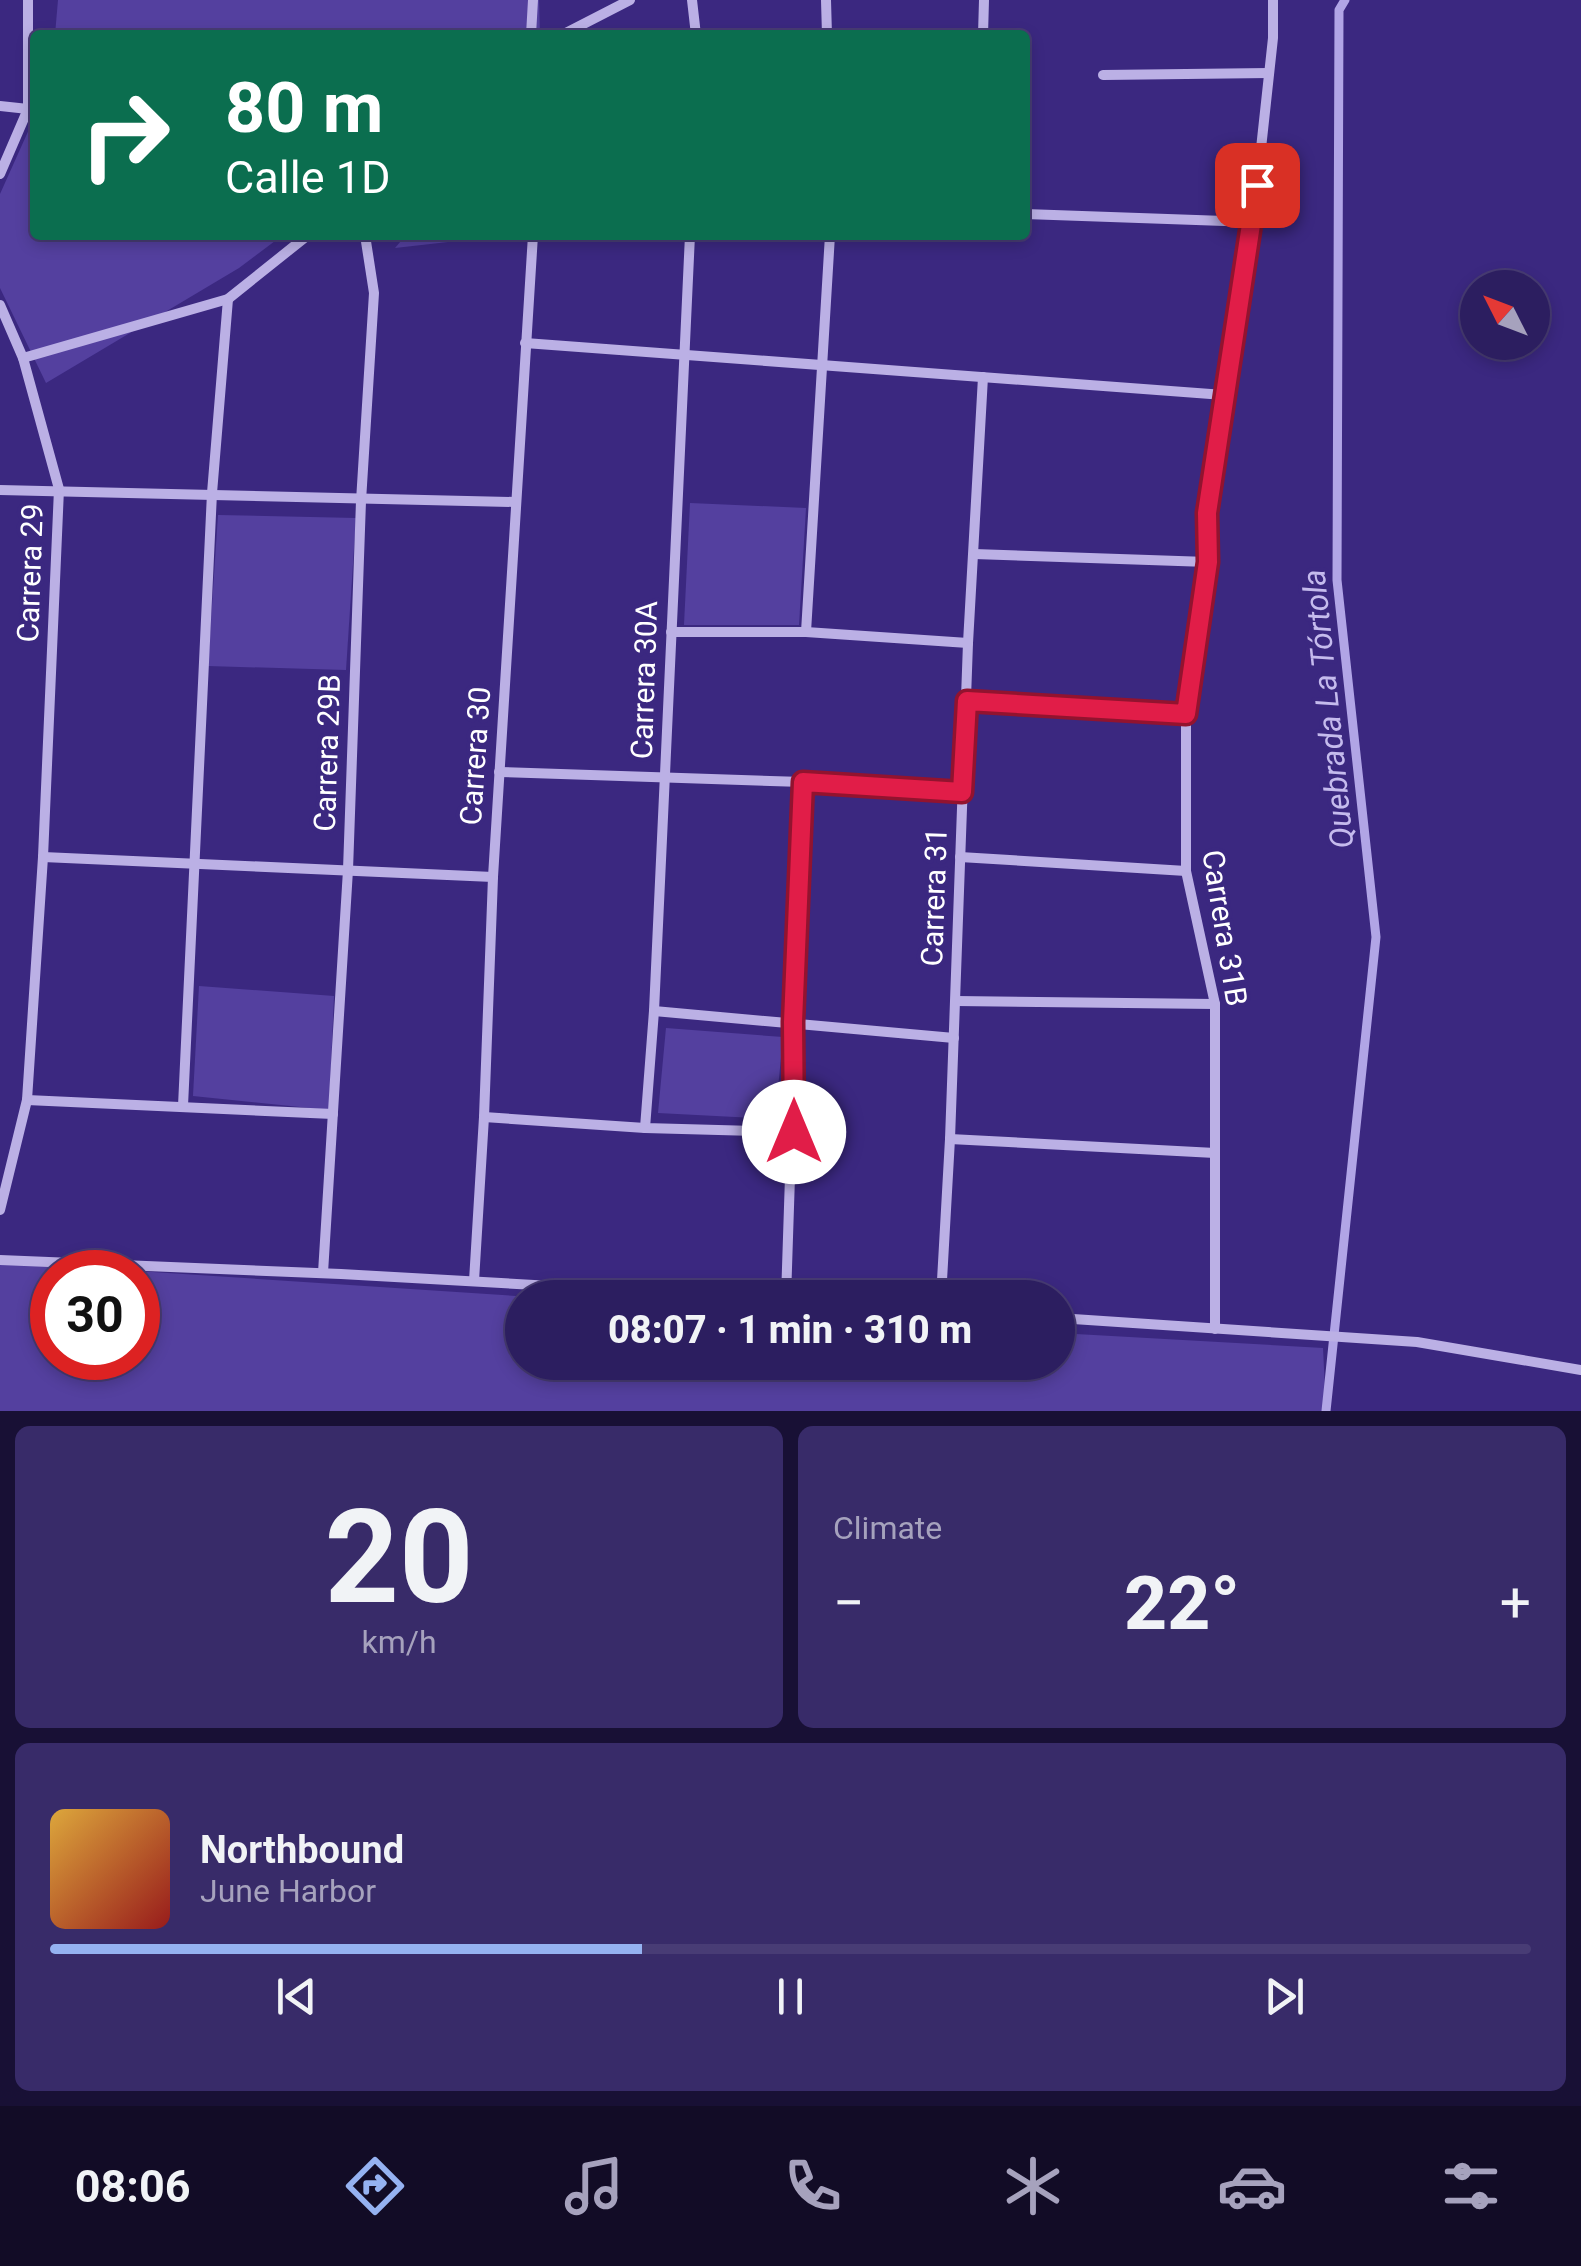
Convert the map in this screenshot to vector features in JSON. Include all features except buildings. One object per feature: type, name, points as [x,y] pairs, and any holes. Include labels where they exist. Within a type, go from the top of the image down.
[{"type":"street","points":[[0,174],[28,109],[28,0]]},
{"type":"street","points":[[531,30],[534,0]]},
{"type":"street","points":[[572,30],[630,0]]},
{"type":"street","points":[[692,0],[695,30]]},
{"type":"street","points":[[826,0],[826,30]]},
{"type":"street","points":[[983,30],[984,0]]},
{"type":"street","name":"Carrera 31B","points":[[1215,1330],[1214,1004],[1186,872],[1186,714],[1208,562],[1207,513],[1253,222],[1273,0]]},
{"type":"street","points":[[1103,75],[1269,73]]},
{"type":"street","points":[[0,106],[28,109]]},
{"type":"street","points":[[1030,214],[1253,222]]},
{"type":"street","points":[[23,358],[228,299],[302,240]]},
{"type":"street","name":"Carrera 29B","points":[[323,1273],[348,870],[361,501],[374,293],[366,240]]},
{"type":"street","name":"Carrera 30","points":[[474,1281],[492,876],[533,240]]},
{"type":"street","name":"Carrera 30A","points":[[645,1128],[654,1010],[690,240]]},
{"type":"street","points":[[806,632],[830,240]]},
{"type":"street","points":[[182,1106],[197,862],[212,493],[228,299]]},
{"type":"street","name":"Carrera 29","points":[[0,305],[23,358],[59,489],[44,857],[27,1100],[0,1210]]},
{"type":"street","points":[[525,343],[1224,396]]},
{"type":"street","name":"Carrera 31","points":[[942,1280],[983,378]]},
{"type":"street","points":[[0,490],[516,502]]},
{"type":"street","points":[[974,554],[1208,562]]},
{"type":"street","points":[[671,632],[806,632],[968,643]]},
{"type":"street","points":[[967,701],[1186,714]]},
{"type":"street","points":[[499,772],[803,782],[962,792]]},
{"type":"street","points":[[787,1280],[803,782]]},
{"type":"street","points":[[44,857],[492,876]]},
{"type":"street","points":[[960,857],[1186,872]]},
{"type":"street","points":[[956,1001],[1214,1004]]},
{"type":"street","points":[[654,1010],[954,1038]]},
{"type":"street","points":[[27,1100],[333,1114]]},
{"type":"street","points":[[484,1117],[645,1128],[794,1132]]},
{"type":"street","points":[[950,1139],[1216,1153]]},
{"type":"street","points":[[0,1260],[505,1283]]},
{"type":"street","points":[[1075,1319],[1418,1342],[1581,1370]]},
{"type":"shaded area","points":[[58,0],[539,0],[540,30],[55,30]]},
{"type":"shaded area","points":[[30,127],[30,240],[276,240],[239,268],[46,383],[0,288],[0,194]]},
{"type":"shaded area","points":[[402,240],[466,240],[395,248]]},
{"type":"shaded area","points":[[690,503],[806,508],[799,625],[684,625]]},
{"type":"shaded area","points":[[218,515],[356,518],[346,670],[208,666]]},
{"type":"shaded area","points":[[199,986],[334,996],[329,1110],[193,1096]]},
{"type":"shaded area","points":[[666,1028],[783,1037],[775,1119],[658,1113]]},
{"type":"shaded area","points":[[0,1262],[30,1264],[30,1380],[160,1380],[160,1273],[505,1295],[505,1380],[1075,1380],[1075,1334],[1323,1348],[1326,1411],[0,1411]]},
{"type":"waterway","name":"Quebrada La Tórtola","points":[[1326,1411],[1376,937],[1337,580],[1339,10],[1345,0]]},
{"type":"route","points":[[794,1132],[793,1022],[803,782],[962,792],[967,701],[1186,714],[1208,562],[1207,513],[1257,185]]}]
